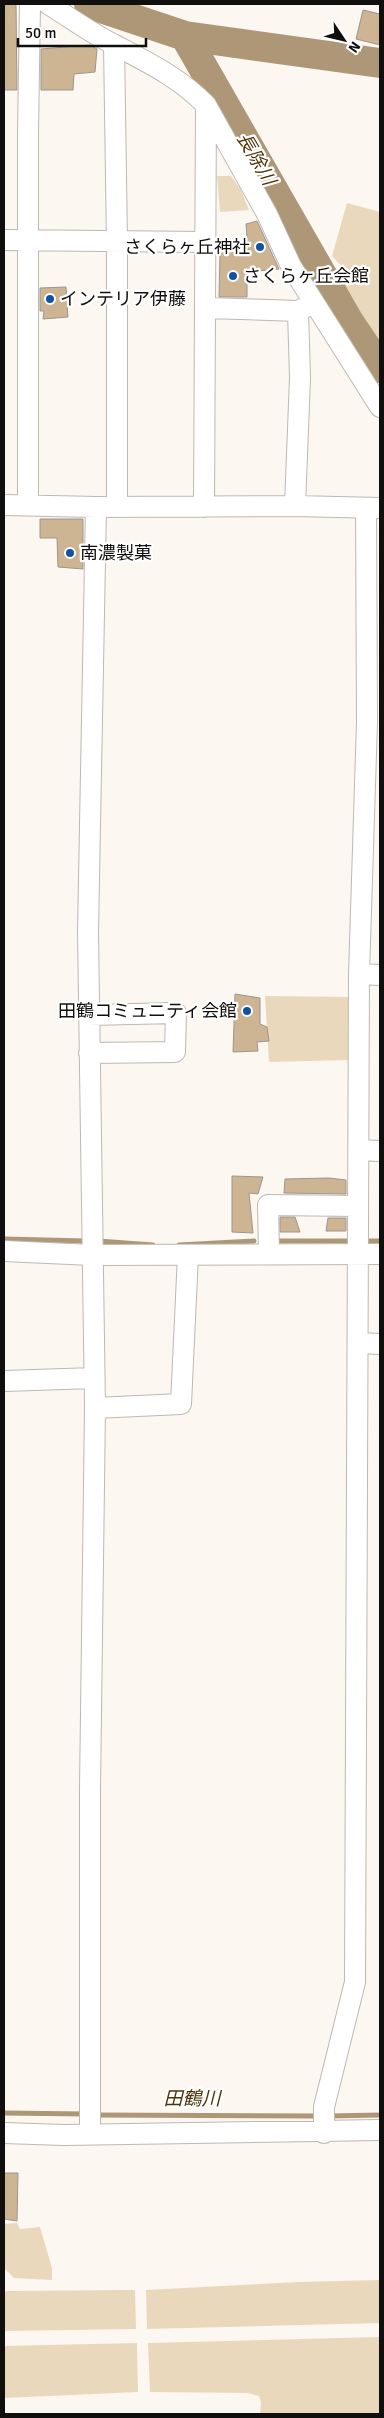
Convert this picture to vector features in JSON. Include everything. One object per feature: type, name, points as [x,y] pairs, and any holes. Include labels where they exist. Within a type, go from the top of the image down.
[{"type":"street","points":[[28,506],[30,4]]},
{"type":"street","points":[[48,4],[114,45],[161,68],[192,91],[206,106],[267,214],[291,266],[306,307],[380,407]]},
{"type":"street","points":[[114,45],[117,242],[117,506]]},
{"type":"street","points":[[204,508],[207,308],[204,242],[206,106]]},
{"type":"street","points":[[4,240],[204,242]]},
{"type":"street","points":[[207,308],[306,307]]},
{"type":"street","points":[[295,506],[300,378],[306,307]]},
{"type":"street","points":[[4,505],[96,508],[117,506],[373,508],[374,722],[359,974],[354,1982],[324,2107],[324,2130]]},
{"type":"street","points":[[90,2131],[90,1790],[95,1408],[88,932],[96,508]]},
{"type":"street","points":[[359,974],[380,974]]},
{"type":"street","points":[[89,1015],[176,1012],[175,1052],[89,1053]]},
{"type":"street","points":[[359,1150],[380,1151]]},
{"type":"street","points":[[269,1254],[268,1206],[358,1206]]},
{"type":"street","points":[[4,1251],[92,1255],[380,1254]]},
{"type":"street","points":[[95,1408],[181,1404],[188,1255]]},
{"type":"street","points":[[358,1343],[380,1344]]},
{"type":"street","points":[[4,1381],[94,1378]]},
{"type":"street","points":[[4,2133],[380,2130]]},
{"type":"shaded area","points":[[217,176],[231,176],[241,190],[249,210],[220,212]]},
{"type":"shaded area","points":[[347,203],[380,212],[380,346],[344,287],[344,269],[332,256]]},
{"type":"shaded area","points":[[265,996],[352,997],[349,1060],[269,1062]]},
{"type":"shaded area","points":[[17,2223],[20,2229],[40,2227],[52,2268],[52,2280],[14,2278],[4,2268],[4,2224]]},
{"type":"shaded area","points":[[380,2280],[380,2323],[147,2329],[146,2290],[298,2282]]},
{"type":"shaded area","points":[[135,2290],[136,2329],[4,2331],[4,2291]]},
{"type":"shaded area","points":[[380,2337],[380,2414],[260,2414],[261,2402],[259,2396],[248,2393],[150,2392],[148,2343]]},
{"type":"shaded area","points":[[137,2343],[138,2392],[4,2398],[4,2346]]},
{"type":"building","points":[[4,4],[16,4],[17,90],[4,90]]},
{"type":"building","points":[[363,10],[380,14],[380,45],[356,39]]},
{"type":"building","points":[[90,45],[97,49],[95,72],[74,74],[73,90],[41,90],[41,49]]},
{"type":"building","points":[[257,221],[279,269],[247,272],[247,297],[219,297],[220,252],[222,247],[230,244],[248,250],[246,224]]},
{"type":"building","name":"インテリア伊藤","points":[[66,287],[68,317],[43,319],[44,311],[40,311],[40,288]]},
{"type":"building","name":"南濃製菓","points":[[40,519],[83,519],[83,569],[58,567],[57,538],[40,538]]},
{"type":"building","name":"田鶴コミュニティ会館","points":[[235,994],[260,998],[260,1024],[267,1027],[269,1041],[257,1042],[258,1051],[233,1052]]},
{"type":"building","points":[[232,1176],[263,1177],[258,1194],[249,1193],[253,1233],[232,1232]]},
{"type":"building","points":[[329,1178],[346,1180],[346,1194],[284,1193],[285,1179]]},
{"type":"building","points":[[280,1217],[295,1217],[300,1232],[280,1232]]},
{"type":"building","points":[[328,1218],[346,1218],[346,1231],[326,1231]]},
{"type":"building","points":[[4,2173],[18,2173],[17,2221],[4,2219]]},
{"type":"waterway","points":[[89,4],[185,36],[380,63]]},
{"type":"waterway","name":"長除川","points":[[185,36],[349,322],[380,368]]},
{"type":"waterway","points":[[4,1239],[86,1241]]},
{"type":"waterway","points":[[98,1241],[153,1245]]},
{"type":"waterway","points":[[179,1245],[254,1241]]},
{"type":"waterway","points":[[274,1241],[348,1241]]},
{"type":"waterway","points":[[370,1241],[380,1241]]},
{"type":"waterway","name":"田鶴川","points":[[4,2113],[86,2114]]},
{"type":"waterway","name":"田鶴川","points":[[94,2115],[321,2116]]},
{"type":"waterway","name":"田鶴川","points":[[329,2116],[380,2115]]},
{"type":"place","name":"さくらヶ丘神社","points":[[260,247]]},
{"type":"place","name":"さくらヶ丘会館","points":[[233,276]]},
{"type":"place","name":"インテリア伊藤","points":[[50,299]]},
{"type":"place","name":"南濃製菓","points":[[70,553]]},
{"type":"place","name":"田鶴コミュニティ会館","points":[[247,1011]]}]
